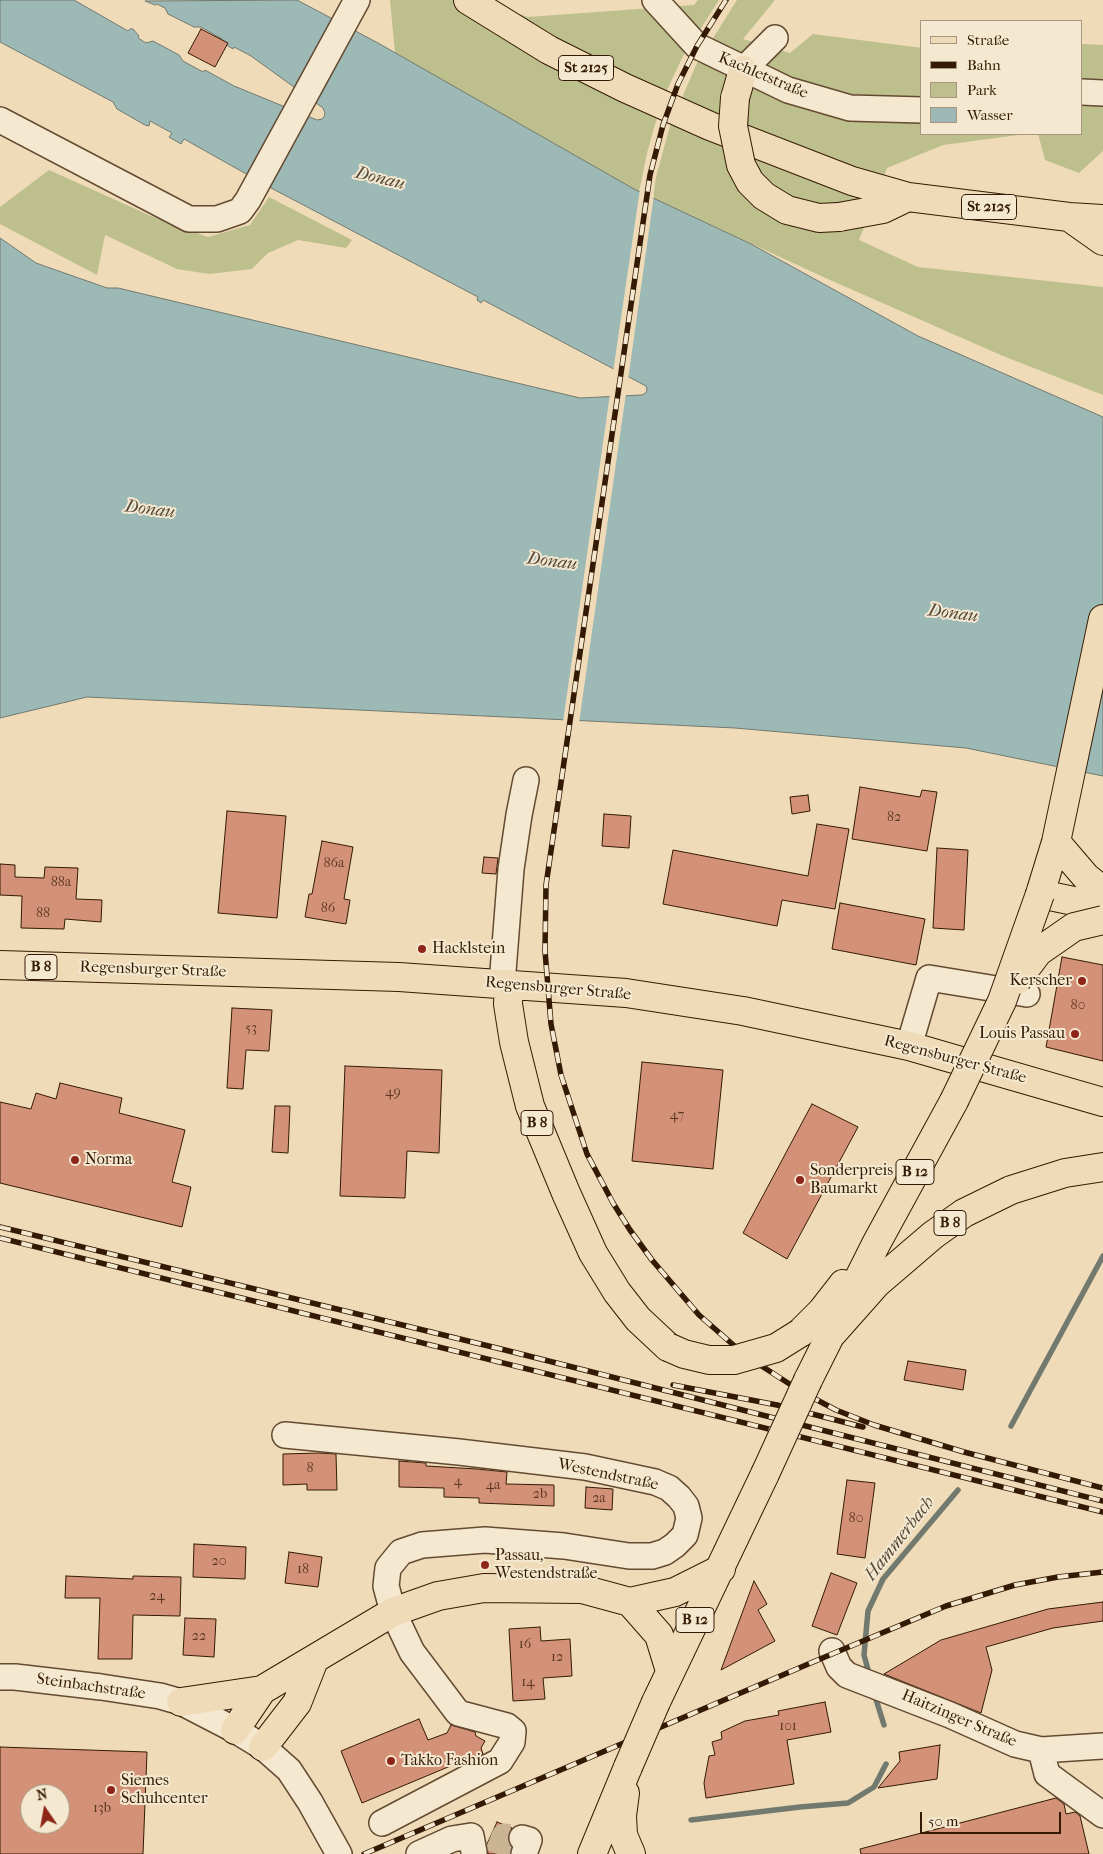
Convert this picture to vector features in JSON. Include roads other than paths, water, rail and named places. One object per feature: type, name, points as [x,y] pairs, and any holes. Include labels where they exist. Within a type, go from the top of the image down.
[{"type":"main road","name":"St 2125","points":[[468,0],[549,50],[625,88],[693,119],[852,181],[908,197],[1069,217],[1103,219]]},
{"type":"main road","points":[[743,70],[734,98],[732,126],[741,166],[750,182],[764,196],[787,210],[819,218],[839,217],[884,209],[908,197]]},
{"type":"main road","points":[[1069,217],[1103,241]]},
{"type":"main road","points":[[1103,619],[1056,842],[1086,878],[1103,891]]},
{"type":"main road","name":"B 12","points":[[592,1854],[670,1671],[721,1569],[808,1380],[876,1244],[954,1101],[1014,998],[1040,894],[1056,842]]},
{"type":"main road","points":[[1040,894],[1103,907]]},
{"type":"main road","points":[[1014,998],[1038,952],[1074,927],[1103,920]]},
{"type":"main road","name":"Regensburger Straße","points":[[0,965],[390,977],[626,993],[742,1011],[909,1046],[1103,1102]]},
{"type":"main road","name":"B 8","points":[[506,984],[514,1042],[530,1106],[593,1254],[616,1292],[638,1319],[668,1347],[684,1354],[709,1360],[734,1360],[776,1348],[800,1333],[822,1311],[876,1244]]},
{"type":"main road","name":"B 8","points":[[830,1336],[877,1283],[933,1235],[964,1213],[1010,1190],[1065,1173],[1103,1167]]},
{"type":"main road","points":[[181,1702],[262,1690],[393,1612],[438,1596],[484,1588],[582,1589],[630,1602],[675,1592],[721,1569]]},
{"type":"main road","points":[[630,1602],[659,1635],[670,1671]]},
{"type":"main road","points":[[263,1747],[297,1703],[314,1660]]},
{"type":"main road","points":[[235,1730],[262,1690]]},
{"type":"main road","points":[[628,1766],[622,1816],[623,1835],[631,1854]]},
{"type":"street","points":[[0,120],[189,219],[217,219],[240,211],[248,200],[357,0]]},
{"type":"street","name":"Kachletstraße","points":[[655,0],[697,46],[743,70],[788,90],[850,108],[920,110]]},
{"type":"street","points":[[743,70],[775,38]]},
{"type":"street","points":[[1083,92],[1103,93]]},
{"type":"street","points":[[506,984],[511,869],[526,780]]},
{"type":"street","points":[[909,1046],[929,978],[1014,998]]},
{"type":"street","name":"Westendstraße","points":[[285,1435],[585,1467],[655,1482],[668,1488],[686,1506],[689,1518],[685,1535],[676,1545],[665,1552],[652,1556],[629,1556],[564,1546],[485,1540],[422,1545],[402,1552],[388,1568],[386,1586],[393,1612]]},
{"type":"street","points":[[382,1823],[500,1762],[512,1742],[513,1731],[507,1726],[458,1713],[412,1652],[393,1612]]},
{"type":"street","name":"Haitzinger Straße","points":[[832,1651],[839,1667],[846,1675],[872,1683],[1015,1744],[1041,1750],[1103,1746]]},
{"type":"street","name":"Steinbachstraße","points":[[0,1677],[101,1687],[158,1696],[181,1702],[263,1747],[289,1770],[310,1802],[335,1848]]},
{"type":"street","points":[[1041,1750],[1047,1774],[1103,1815]]},
{"type":"street","points":[[419,1854],[452,1839],[471,1836],[474,1852]]},
{"type":"water","name":"Donau","points":[[0,0],[74,0],[128,31],[133,29],[139,36],[138,38],[146,43],[153,41],[179,55],[183,61],[203,72],[205,70],[234,86],[317,120],[324,117],[323,108],[251,56],[234,47],[233,49],[220,41],[222,39],[201,27],[194,27],[168,14],[165,8],[145,1],[297,0],[378,43],[634,189],[751,244],[918,336],[1103,417],[1103,776],[966,748],[735,728],[87,697],[0,718],[0,238],[36,263],[107,288],[118,288],[580,398],[642,395],[647,390],[646,386],[483,300],[481,303],[477,300],[478,297],[273,189],[184,139],[181,144],[169,137],[172,133],[150,121],[149,126],[145,125],[117,109],[113,102],[0,42]]},
{"type":"waterway","name":"Hammerbach","points":[[1011,1426],[1103,1256]]},
{"type":"waterway","name":"Hammerbach","points":[[870,1677],[864,1655],[868,1611],[883,1579],[958,1490]]},
{"type":"waterway","name":"Hammerbach","points":[[874,1693],[884,1725]]},
{"type":"waterway","name":"Hammerbach","points":[[691,1820],[848,1803],[874,1787],[886,1764]]},
{"type":"tunnel","points":[[497,1854],[504,1836],[522,1838]]},
{"type":"railway","points":[[726,0],[697,46],[678,84],[663,125],[650,175],[546,885],[545,951],[551,1024],[561,1075],[587,1154],[613,1203],[630,1230],[652,1260],[699,1315],[746,1356],[802,1392],[836,1410],[874,1425],[964,1452],[1103,1488]]},
{"type":"railway","points":[[0,1227],[505,1350],[1103,1501]]},
{"type":"railway","points":[[0,1238],[1103,1512]]},
{"type":"railway","points":[[673,1385],[777,1405],[863,1427]]},
{"type":"railway","points":[[364,1854],[946,1606],[1015,1585],[1058,1577],[1103,1572]]},
{"type":"place","name":"Hacklstein","points":[[422,949]]},
{"type":"place","name":"Kerscher","points":[[1082,981]]},
{"type":"place","name":"Louis Passau","points":[[1075,1034]]},
{"type":"place","name":"Norma","points":[[75,1160]]},
{"type":"place","name":"Sonderpreis Baumarkt","points":[[800,1180]]},
{"type":"place","name":"Passau, Westendstraße","points":[[485,1565]]},
{"type":"place","name":"Takko Fashion","points":[[391,1761]]},
{"type":"place","name":"Siemes Schuhcenter","points":[[111,1790]]}]
